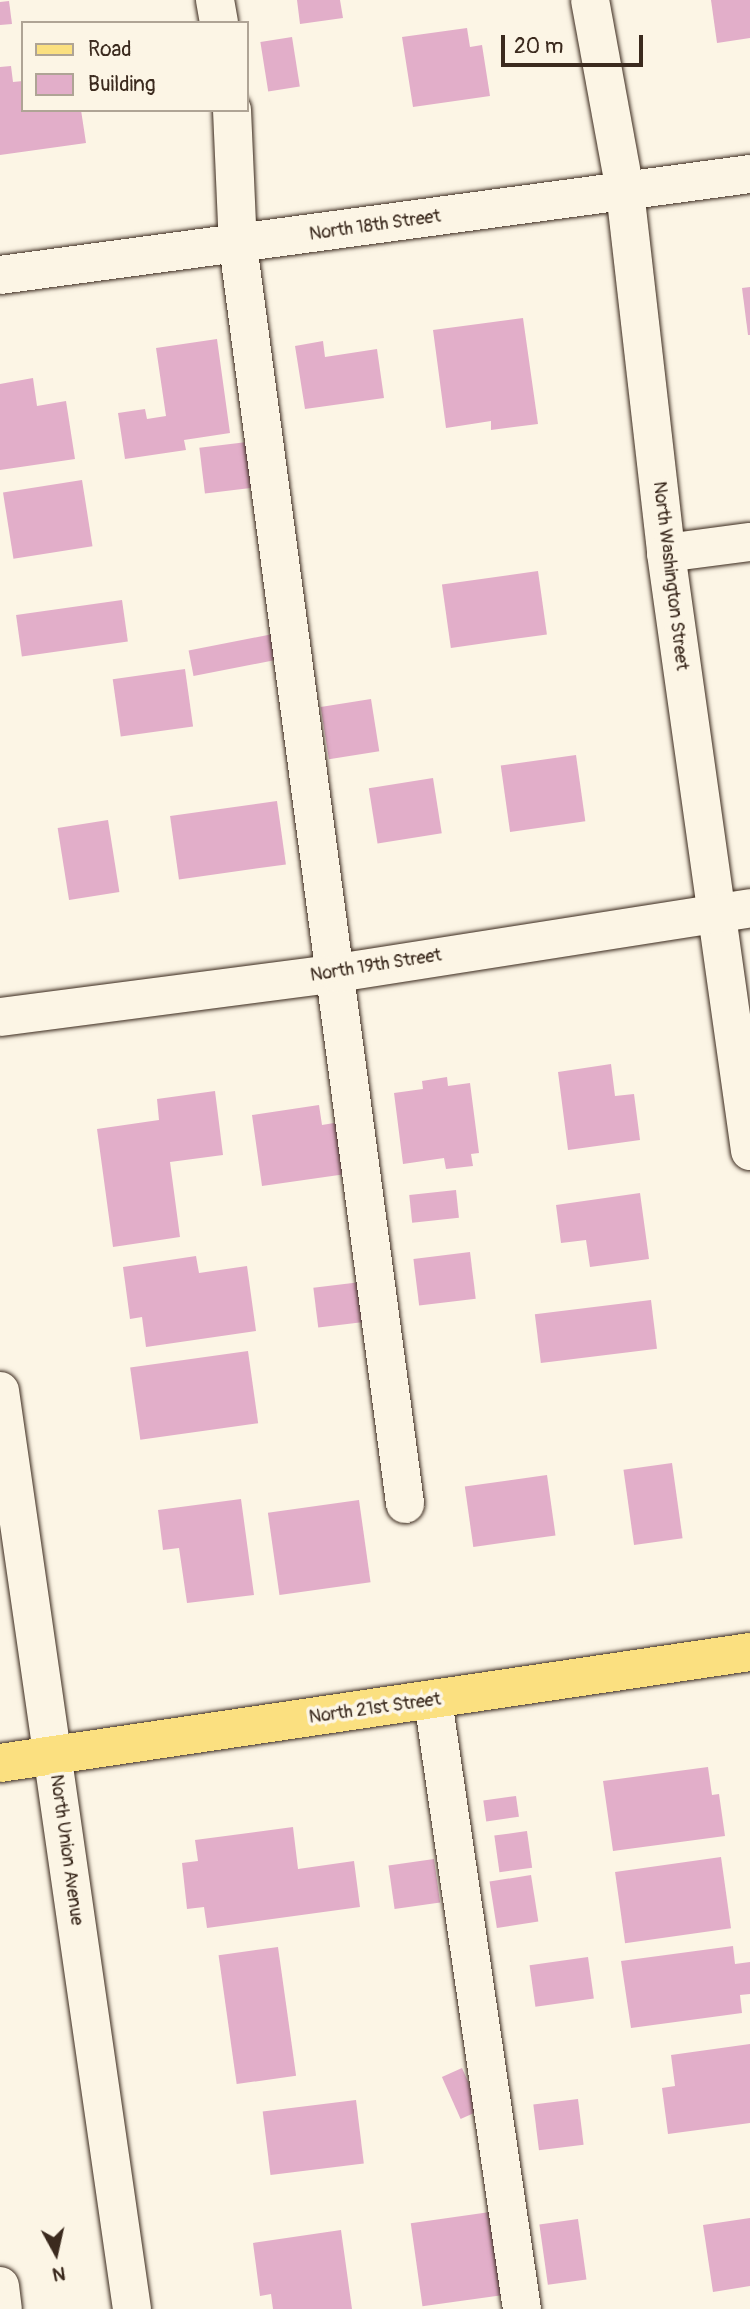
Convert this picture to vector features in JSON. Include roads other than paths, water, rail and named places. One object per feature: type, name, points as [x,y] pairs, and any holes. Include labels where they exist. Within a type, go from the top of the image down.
[{"type":"main road","name":"North 21st Street","points":[[0,1763],[750,1652]]},
{"type":"street","points":[[215,0],[219,21]]},
{"type":"street","name":"North Washington Street","points":[[590,0],[625,191],[666,553],[733,910],[750,1152]]},
{"type":"street","points":[[232,112],[238,245],[337,973],[405,1504]]},
{"type":"street","name":"North 18th Street","points":[[0,275],[750,174]]},
{"type":"street","points":[[666,553],[750,542]]},
{"type":"street","name":"North 19th Street","points":[[0,1017],[337,973],[733,910]]},
{"type":"street","name":"North Union Avenue","points":[[0,1391],[132,2309]]},
{"type":"street","points":[[433,1700],[522,2309]]},
{"type":"street","points":[[0,2286],[3,2309]]}]
